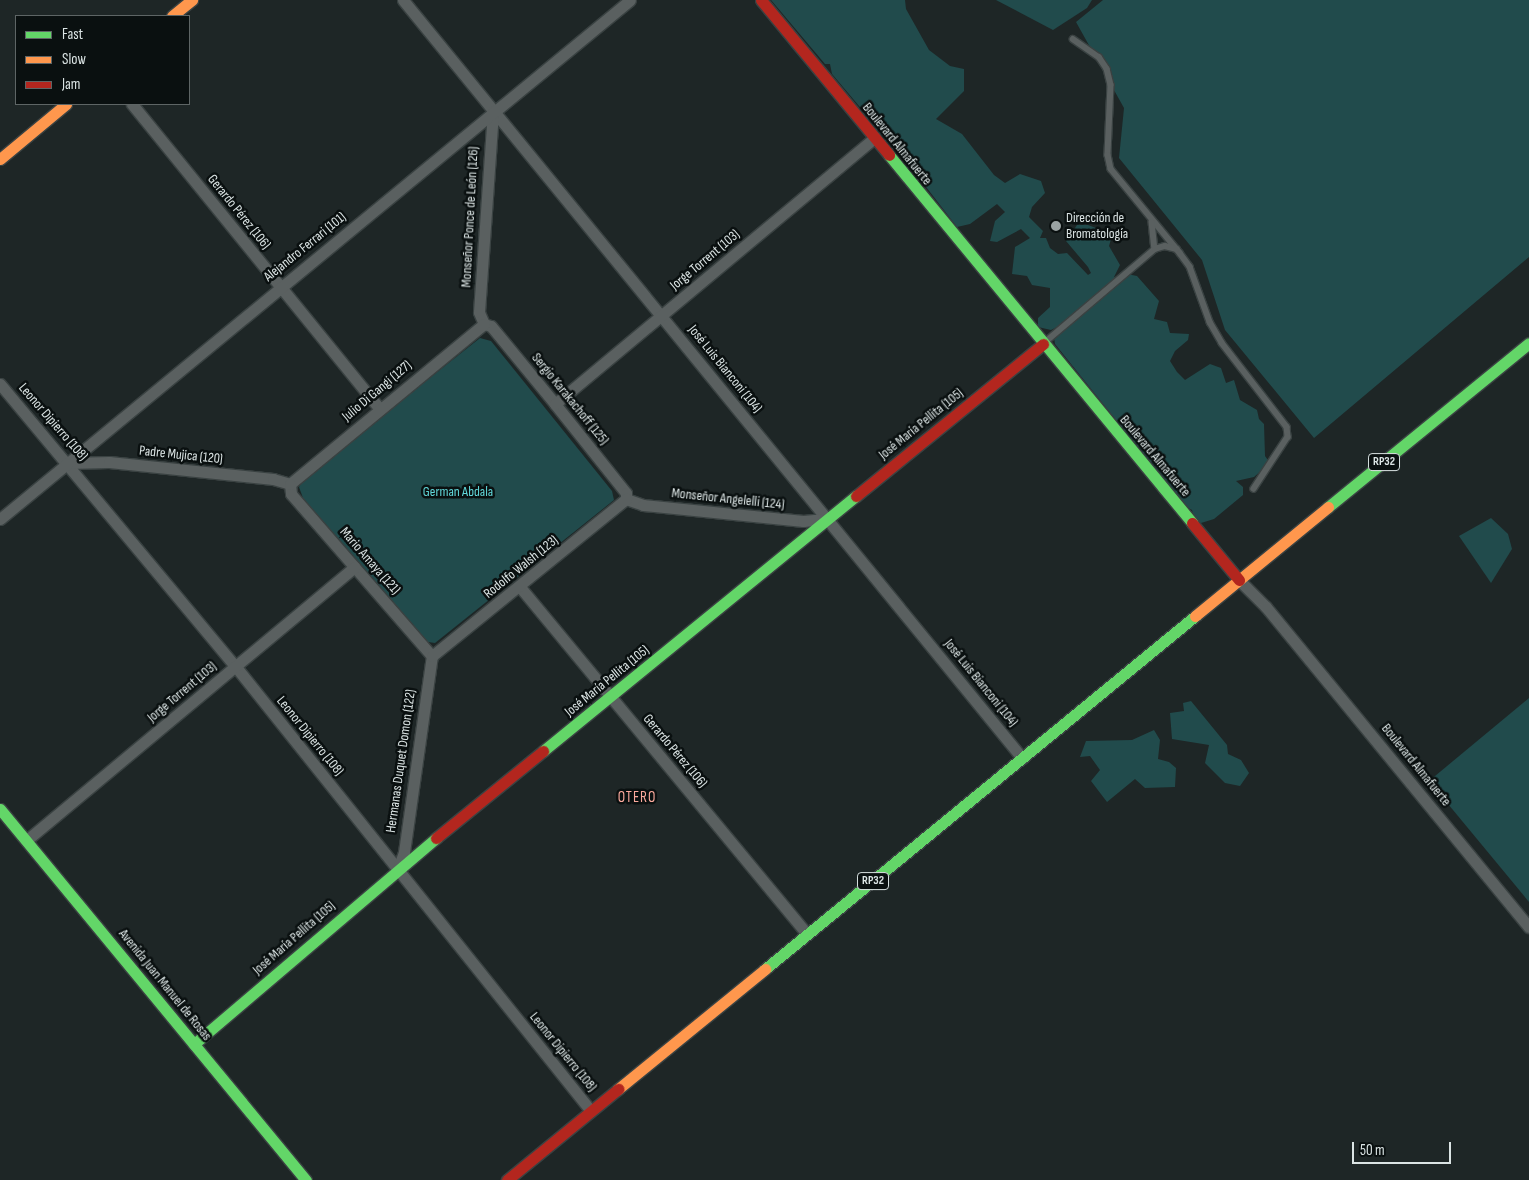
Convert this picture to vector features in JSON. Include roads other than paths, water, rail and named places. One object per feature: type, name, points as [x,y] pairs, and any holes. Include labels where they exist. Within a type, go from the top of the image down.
[{"type":"main road","points":[[173,15],[192,0]]},
{"type":"main road","name":"Boulevard Almafuerte","points":[[761,0],[1238,580]]},
{"type":"main road","points":[[0,159],[65,105]]},
{"type":"main road","name":"RP32","points":[[507,1180],[1529,343]]},
{"type":"main road","name":"José María Pellita (105)","points":[[194,1044],[398,869],[611,698],[1043,344]]},
{"type":"main road","name":"Avenida Juan Manuel de Rosas","points":[[0,809],[28,839],[306,1180]]},
{"type":"street","name":"José Luis Bianconi (104)","points":[[403,0],[1022,758]]},
{"type":"street","name":"Alejandro Ferrari (101)","points":[[0,519],[280,286],[630,0]]},
{"type":"street","name":"Gerardo Pérez (106)","points":[[133,105],[380,409]]},
{"type":"street","name":"Monseñor Ponce de León (126)","points":[[484,324],[480,312],[493,111]]},
{"type":"street","name":"Jorge Torrent (103)","points":[[556,404],[874,138]]},
{"type":"street","name":"Sergio Karakachoff (125)","points":[[484,324],[491,326],[556,404],[626,493],[626,499]]},
{"type":"street","name":"Julio Di Gangi (127)","points":[[290,484],[484,324]]},
{"type":"street","name":"Leonor Dipierro (108)","points":[[0,384],[68,463],[236,667],[591,1111]]},
{"type":"street","name":"Padre Mujica (120)","points":[[68,463],[119,463],[273,479],[290,484]]},
{"type":"street","name":"Mario Amaya (121)","points":[[290,484],[291,494],[432,656]]},
{"type":"street","name":"Monseñor Angelelli (124)","points":[[626,499],[643,505],[746,516],[803,521],[828,519]]},
{"type":"street","name":"Rodolfo Walsh (123)","points":[[432,656],[520,587],[626,499]]},
{"type":"street","name":"Jorge Torrent (103)","points":[[28,839],[354,567]]},
{"type":"street","name":"Boulevard Almafuerte","points":[[1238,580],[1266,607],[1529,927]]},
{"type":"street","name":"Gerardo Pérez (106)","points":[[520,587],[807,934]]},
{"type":"street","name":"Hermanas Duquet Domon (122)","points":[[398,869],[404,852],[432,656]]},
{"type":"lane","points":[[1073,39],[1098,57],[1107,69],[1111,85],[1108,155],[1112,169],[1190,267],[1210,322],[1222,343],[1287,427],[1288,437],[1254,489]]},
{"type":"lane","points":[[1152,219],[1155,249]]},
{"type":"lane","points":[[1043,344],[1155,249],[1164,246],[1177,249]]},
{"type":"place","name":"Dirección de Bromatología","points":[[1056,226]]},
{"type":"district","name":"OTERO","points":[[637,798]]},
{"type":"park label","name":"German Abdala","points":[[458,492]]}]
